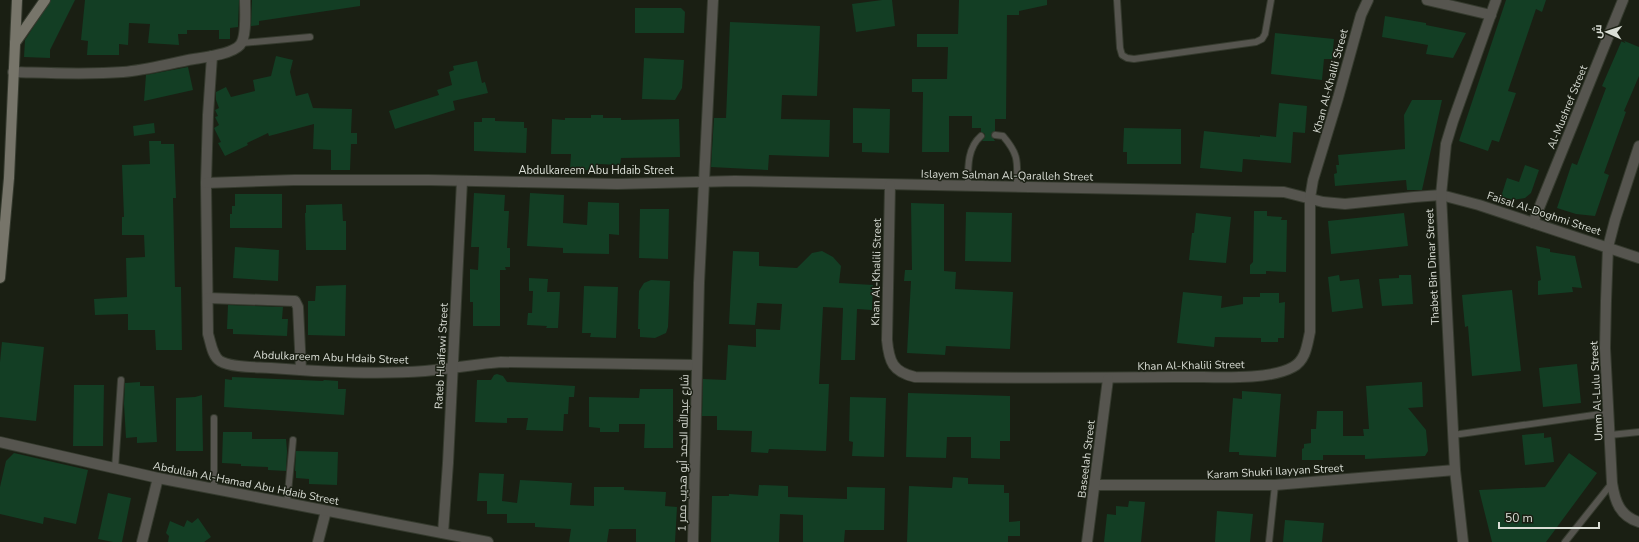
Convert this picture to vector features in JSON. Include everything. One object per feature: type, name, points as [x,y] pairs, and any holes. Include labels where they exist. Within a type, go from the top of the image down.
[{"type":"main road","points":[[0,278],[9,178],[17,0]]},
{"type":"main road","points":[[15,42],[45,0]]},
{"type":"street","points":[[13,72],[124,72],[212,56],[236,48],[242,44],[245,32],[245,0]]},
{"type":"street","points":[[697,365],[703,181],[713,0]]},
{"type":"street","name":"Khan Al-Khalili Street","points":[[890,184],[887,340],[888,353],[892,364],[898,371],[915,377],[1108,379],[1269,374],[1294,366],[1302,360],[1307,348],[1310,332],[1310,198],[1313,180],[1336,105],[1357,28],[1368,0]]},
{"type":"street","points":[[1427,0],[1491,15]]},
{"type":"street","name":"Thabet Bin Dinar Street","points":[[1464,542],[1455,470],[1441,195],[1446,144],[1496,0]]},
{"type":"street","name":"Al-Mushref Street","points":[[1533,223],[1623,0]]},
{"type":"street","points":[[206,183],[208,115],[212,56]]},
{"type":"street","name":"Umm Al-Lulu Street","points":[[1639,146],[1615,220],[1608,247],[1606,301],[1608,414],[1612,483],[1616,503],[1628,518],[1639,522]]},
{"type":"street","name":"Abdulkareem Abu Hdaib Street","points":[[697,365],[501,362],[426,371],[378,373],[301,370],[227,364],[219,360],[212,351],[208,334],[206,183],[294,180],[429,180],[618,184],[703,181]]},
{"type":"street","name":"Rateb Hlaifawi Street","points":[[443,533],[462,181]]},
{"type":"street","name":"Islayem Salman Al-Qaralleh Street","points":[[703,181],[1274,191],[1292,193],[1333,204],[1414,196],[1441,195]]},
{"type":"street","name":"Faisal Al-Doghmi Street","points":[[1441,195],[1479,205],[1639,258]]},
{"type":"street","points":[[208,298],[295,301],[298,307],[301,370]]},
{"type":"street","name":"شارع عبدالله الحمد أبو هديب ممر 1","points":[[693,542],[697,365]]},
{"type":"street","name":"Baseelah Street","points":[[1087,542],[1108,379]]},
{"type":"street","name":"Abdullah Al-Hamad Abu Hdaib Street","points":[[0,442],[158,478],[486,542]]},
{"type":"street","name":"Karam Shukri Ilayyan Street","points":[[1095,485],[1275,485],[1455,470]]},
{"type":"street","points":[[142,542],[158,478]]},
{"type":"street","points":[[318,542],[326,511]]},
{"type":"lane","points":[[1117,0],[1120,48],[1122,55],[1127,58],[1134,59],[1256,42],[1262,39],[1265,34],[1271,0]]},
{"type":"lane","points":[[242,44],[310,37]]},
{"type":"lane","points":[[995,135],[1002,136],[1017,157],[1017,187]]},
{"type":"lane","points":[[968,185],[970,153],[974,142],[981,136]]},
{"type":"lane","points":[[115,469],[121,380]]},
{"type":"lane","points":[[1453,435],[1608,414]]},
{"type":"lane","points":[[214,418],[214,488]]},
{"type":"lane","points":[[1610,436],[1639,432]]},
{"type":"lane","points":[[286,503],[293,440]]},
{"type":"lane","points":[[1566,542],[1612,483]]},
{"type":"lane","points":[[1269,542],[1275,485]]},
{"type":"building","points":[[51,0],[75,0],[50,50],[50,58],[24,57],[25,40]]},
{"type":"building","points":[[85,0],[239,0],[238,27],[230,28],[230,39],[219,39],[219,30],[187,30],[187,34],[178,34],[179,45],[148,43],[150,24],[129,23],[128,45],[119,44],[119,55],[87,55],[88,41],[81,40]]},
{"type":"building","points":[[252,0],[360,0],[360,6],[259,21],[259,25],[251,26]]},
{"type":"building","points":[[892,0],[895,26],[856,32],[852,4]]},
{"type":"building","points":[[959,0],[1047,0],[1047,5],[1019,11],[1019,15],[1007,15],[1006,119],[995,119],[995,131],[991,135],[995,141],[982,141],[985,134],[981,132],[981,128],[972,128],[972,116],[949,116],[949,152],[922,152],[923,92],[912,92],[912,79],[947,79],[948,47],[917,47],[917,34],[958,34]]},
{"type":"building","points":[[1506,0],[1546,0],[1542,12],[1536,9],[1508,91],[1516,93],[1499,142],[1492,140],[1488,151],[1459,141]]},
{"type":"building","points":[[635,8],[681,8],[685,12],[684,33],[635,33]]},
{"type":"building","points":[[1385,16],[1426,23],[1426,25],[1466,33],[1453,58],[1426,54],[1428,45],[1382,37]]},
{"type":"building","points":[[730,22],[820,26],[817,96],[782,95],[781,119],[830,120],[829,157],[769,155],[768,170],[711,167],[714,118],[726,118]]},
{"type":"building","points":[[1275,33],[1334,39],[1332,59],[1324,59],[1322,80],[1271,74]]},
{"type":"building","points":[[1622,40],[1639,47],[1639,76],[1624,111],[1626,112],[1604,173],[1609,175],[1595,216],[1576,214],[1557,208],[1572,163],[1577,165],[1606,88],[1602,86]]},
{"type":"building","points":[[276,56],[293,60],[290,72],[296,96],[308,93],[313,108],[352,109],[351,133],[357,133],[357,144],[351,144],[350,170],[331,170],[331,150],[313,149],[314,124],[269,136],[268,133],[225,156],[218,143],[221,142],[214,128],[219,125],[215,117],[218,116],[215,110],[219,108],[216,100],[216,92],[226,87],[231,97],[255,91],[253,80],[271,76]]},
{"type":"building","points":[[644,58],[684,60],[682,88],[675,100],[642,99]]},
{"type":"building","points":[[477,61],[482,83],[485,82],[488,93],[453,101],[455,110],[395,129],[389,111],[439,95],[437,90],[452,85],[449,72],[454,70],[453,66]]},
{"type":"building","points":[[188,67],[193,90],[144,101],[146,75]]},
{"type":"building","points":[[1412,100],[1442,100],[1422,190],[1407,190],[1406,180],[1335,186],[1334,174],[1337,173],[1336,165],[1339,165],[1338,155],[1405,149],[1404,115]]},
{"type":"building","points":[[1279,103],[1307,106],[1305,133],[1293,132],[1291,163],[1243,159],[1242,172],[1200,168],[1204,131],[1260,137],[1260,135],[1276,137]]},
{"type":"building","points":[[853,108],[890,109],[889,153],[862,152],[862,143],[853,143]]},
{"type":"building","points":[[591,115],[603,115],[603,118],[621,118],[621,120],[679,119],[680,157],[621,158],[620,165],[599,164],[598,171],[570,169],[571,154],[551,154],[552,119],[565,120],[565,118],[591,118]]},
{"type":"building","points":[[482,118],[495,118],[495,121],[524,122],[524,128],[527,128],[526,153],[474,151],[474,122],[482,122]]},
{"type":"building","points":[[154,123],[155,133],[134,136],[133,126]]},
{"type":"building","points":[[1124,128],[1181,129],[1181,164],[1127,164],[1127,152],[1123,152]]},
{"type":"building","points":[[149,141],[161,141],[161,144],[174,144],[176,198],[173,198],[175,287],[181,287],[182,350],[156,350],[155,330],[128,330],[128,314],[95,315],[94,299],[127,297],[126,258],[145,257],[144,235],[122,235],[122,217],[124,217],[122,165],[150,164]]},
{"type":"building","points":[[1525,165],[1539,170],[1531,193],[1525,198],[1513,200],[1501,197],[1507,178],[1519,182]]},
{"type":"building","points":[[474,193],[505,195],[504,211],[509,211],[507,248],[510,248],[510,267],[505,267],[506,270],[500,270],[500,326],[473,326],[473,302],[470,302],[470,269],[478,270],[479,247],[471,247]]},
{"type":"building","points":[[530,193],[564,195],[563,223],[587,225],[588,202],[619,203],[619,235],[609,234],[609,254],[563,253],[563,248],[527,246]]},
{"type":"building","points":[[235,194],[282,194],[282,228],[230,228],[230,214],[232,214],[232,206],[235,206]]},
{"type":"building","points":[[911,203],[944,204],[944,271],[956,272],[955,289],[1013,292],[1010,349],[946,346],[945,355],[907,353],[911,281],[904,281],[905,270],[912,270]]},
{"type":"building","points":[[342,204],[343,221],[346,221],[346,250],[306,250],[306,205]]},
{"type":"building","points":[[640,209],[669,209],[668,259],[639,258]]},
{"type":"building","points":[[1254,211],[1267,211],[1267,216],[1282,217],[1281,220],[1287,220],[1286,272],[1266,271],[1266,274],[1250,274],[1250,265],[1253,262]]},
{"type":"building","points":[[966,212],[1012,213],[1011,262],[965,261]]},
{"type":"building","points":[[1196,213],[1231,217],[1226,263],[1189,260]]},
{"type":"building","points":[[1404,213],[1408,246],[1331,254],[1328,221]]},
{"type":"building","points":[[1536,246],[1550,249],[1550,252],[1575,256],[1582,288],[1572,287],[1573,292],[1538,295],[1538,281],[1541,280]]},
{"type":"building","points":[[235,247],[279,250],[278,281],[233,278]]},
{"type":"building","points":[[733,251],[759,252],[759,266],[797,268],[812,253],[822,251],[833,257],[841,266],[839,283],[873,285],[872,310],[857,309],[855,360],[841,360],[843,308],[823,307],[819,384],[829,384],[826,451],[769,449],[768,453],[751,452],[752,431],[717,430],[717,416],[702,416],[703,379],[726,380],[728,345],[756,347],[756,329],[780,330],[782,304],[757,303],[755,325],[729,324]]},
{"type":"building","points":[[1339,275],[1340,281],[1359,279],[1363,308],[1332,312],[1328,277]]},
{"type":"building","points":[[1399,275],[1411,275],[1413,304],[1382,306],[1379,279],[1399,278]]},
{"type":"building","points":[[529,278],[548,279],[547,292],[560,292],[558,328],[527,325],[528,313],[532,313],[533,291],[529,291]]},
{"type":"building","points":[[651,280],[670,281],[668,327],[666,333],[655,338],[640,337],[640,329],[638,329],[639,291],[644,283]]},
{"type":"building","points":[[346,285],[345,336],[308,335],[308,301],[315,301],[316,286]]},
{"type":"building","points":[[584,286],[618,287],[616,338],[590,337],[591,333],[582,333]]},
{"type":"building","points":[[1512,290],[1521,371],[1472,376],[1468,326],[1465,327],[1462,295]]},
{"type":"building","points":[[1183,292],[1222,296],[1221,308],[1243,304],[1243,297],[1260,297],[1260,293],[1279,293],[1279,303],[1285,302],[1284,338],[1278,338],[1278,342],[1261,342],[1261,338],[1215,337],[1214,347],[1177,343]]},
{"type":"building","points":[[228,305],[283,307],[282,319],[288,319],[287,336],[233,334],[233,329],[227,329]]},
{"type":"building","points":[[2,342],[44,347],[36,421],[0,417],[0,362]]},
{"type":"building","points":[[1577,364],[1581,403],[1543,407],[1539,368]]},
{"type":"building","points":[[497,374],[503,376],[507,382],[575,386],[574,397],[569,397],[568,414],[564,414],[563,431],[526,430],[528,418],[507,418],[507,423],[475,422],[477,380],[491,380],[494,375]]},
{"type":"building","points":[[232,377],[338,381],[338,389],[346,389],[344,415],[224,407],[225,379],[232,380]]},
{"type":"building","points":[[140,382],[140,386],[154,386],[157,442],[137,443],[137,437],[126,438],[124,404],[125,383]]},
{"type":"building","points":[[1422,382],[1423,407],[1408,408],[1426,430],[1428,451],[1425,456],[1365,459],[1365,455],[1323,455],[1323,460],[1302,460],[1302,449],[1304,448],[1304,444],[1311,443],[1311,429],[1316,429],[1317,411],[1343,411],[1343,436],[1364,436],[1363,429],[1369,429],[1366,386]]},
{"type":"building","points":[[74,385],[104,385],[103,446],[73,446]]},
{"type":"building","points":[[640,389],[673,389],[673,448],[644,448],[645,424],[619,424],[619,432],[600,432],[600,428],[589,427],[589,397],[639,398]]},
{"type":"building","points":[[1242,391],[1281,394],[1276,457],[1239,455],[1239,452],[1229,452],[1233,398],[1242,399]]},
{"type":"building","points":[[908,393],[1010,396],[1010,441],[1000,441],[1000,459],[971,458],[971,437],[947,437],[946,458],[906,457]]},
{"type":"building","points":[[202,395],[203,451],[176,451],[176,398]]},
{"type":"building","points":[[850,397],[886,398],[884,457],[852,456],[853,442],[849,441]]},
{"type":"building","points":[[223,432],[252,432],[252,439],[286,439],[286,471],[268,470],[268,467],[241,466],[241,464],[222,463]]},
{"type":"building","points":[[1544,433],[1544,438],[1551,437],[1554,462],[1525,465],[1522,435]]},
{"type":"building","points":[[296,451],[338,452],[337,485],[309,484],[309,479],[296,478]]},
{"type":"building","points":[[14,453],[88,470],[76,524],[44,517],[43,524],[0,514],[0,487],[6,461]]},
{"type":"building","points":[[1569,453],[1597,473],[1546,542],[1492,542],[1479,490],[1545,487]]},
{"type":"building","points":[[479,473],[504,474],[502,501],[517,503],[520,480],[572,483],[570,505],[594,506],[594,487],[624,487],[624,490],[666,492],[665,506],[677,507],[675,542],[636,542],[636,529],[609,529],[607,542],[569,542],[571,529],[535,527],[535,523],[507,523],[507,514],[487,514],[487,501],[477,501]]},
{"type":"building","points":[[953,477],[968,478],[968,484],[1004,485],[1004,493],[1009,493],[1009,522],[1020,521],[1020,536],[1008,536],[1008,542],[907,542],[909,486],[952,488]]},
{"type":"building","points":[[759,485],[788,486],[788,497],[847,499],[847,487],[885,488],[884,530],[845,530],[844,542],[803,542],[803,515],[780,514],[779,542],[711,542],[712,496],[729,496],[729,494],[758,496]]},
{"type":"building","points":[[108,493],[131,498],[122,542],[98,539]]},
{"type":"building","points":[[1129,501],[1145,502],[1141,542],[1104,542],[1107,514],[1116,515],[1116,506],[1128,507]]},
{"type":"building","points":[[1217,511],[1253,514],[1250,542],[1215,542]]},
{"type":"building","points":[[198,518],[211,537],[204,542],[168,542],[169,536],[166,533],[170,521],[184,527],[187,520],[192,523]]},
{"type":"building","points":[[1285,520],[1324,523],[1322,542],[1283,542]]}]
